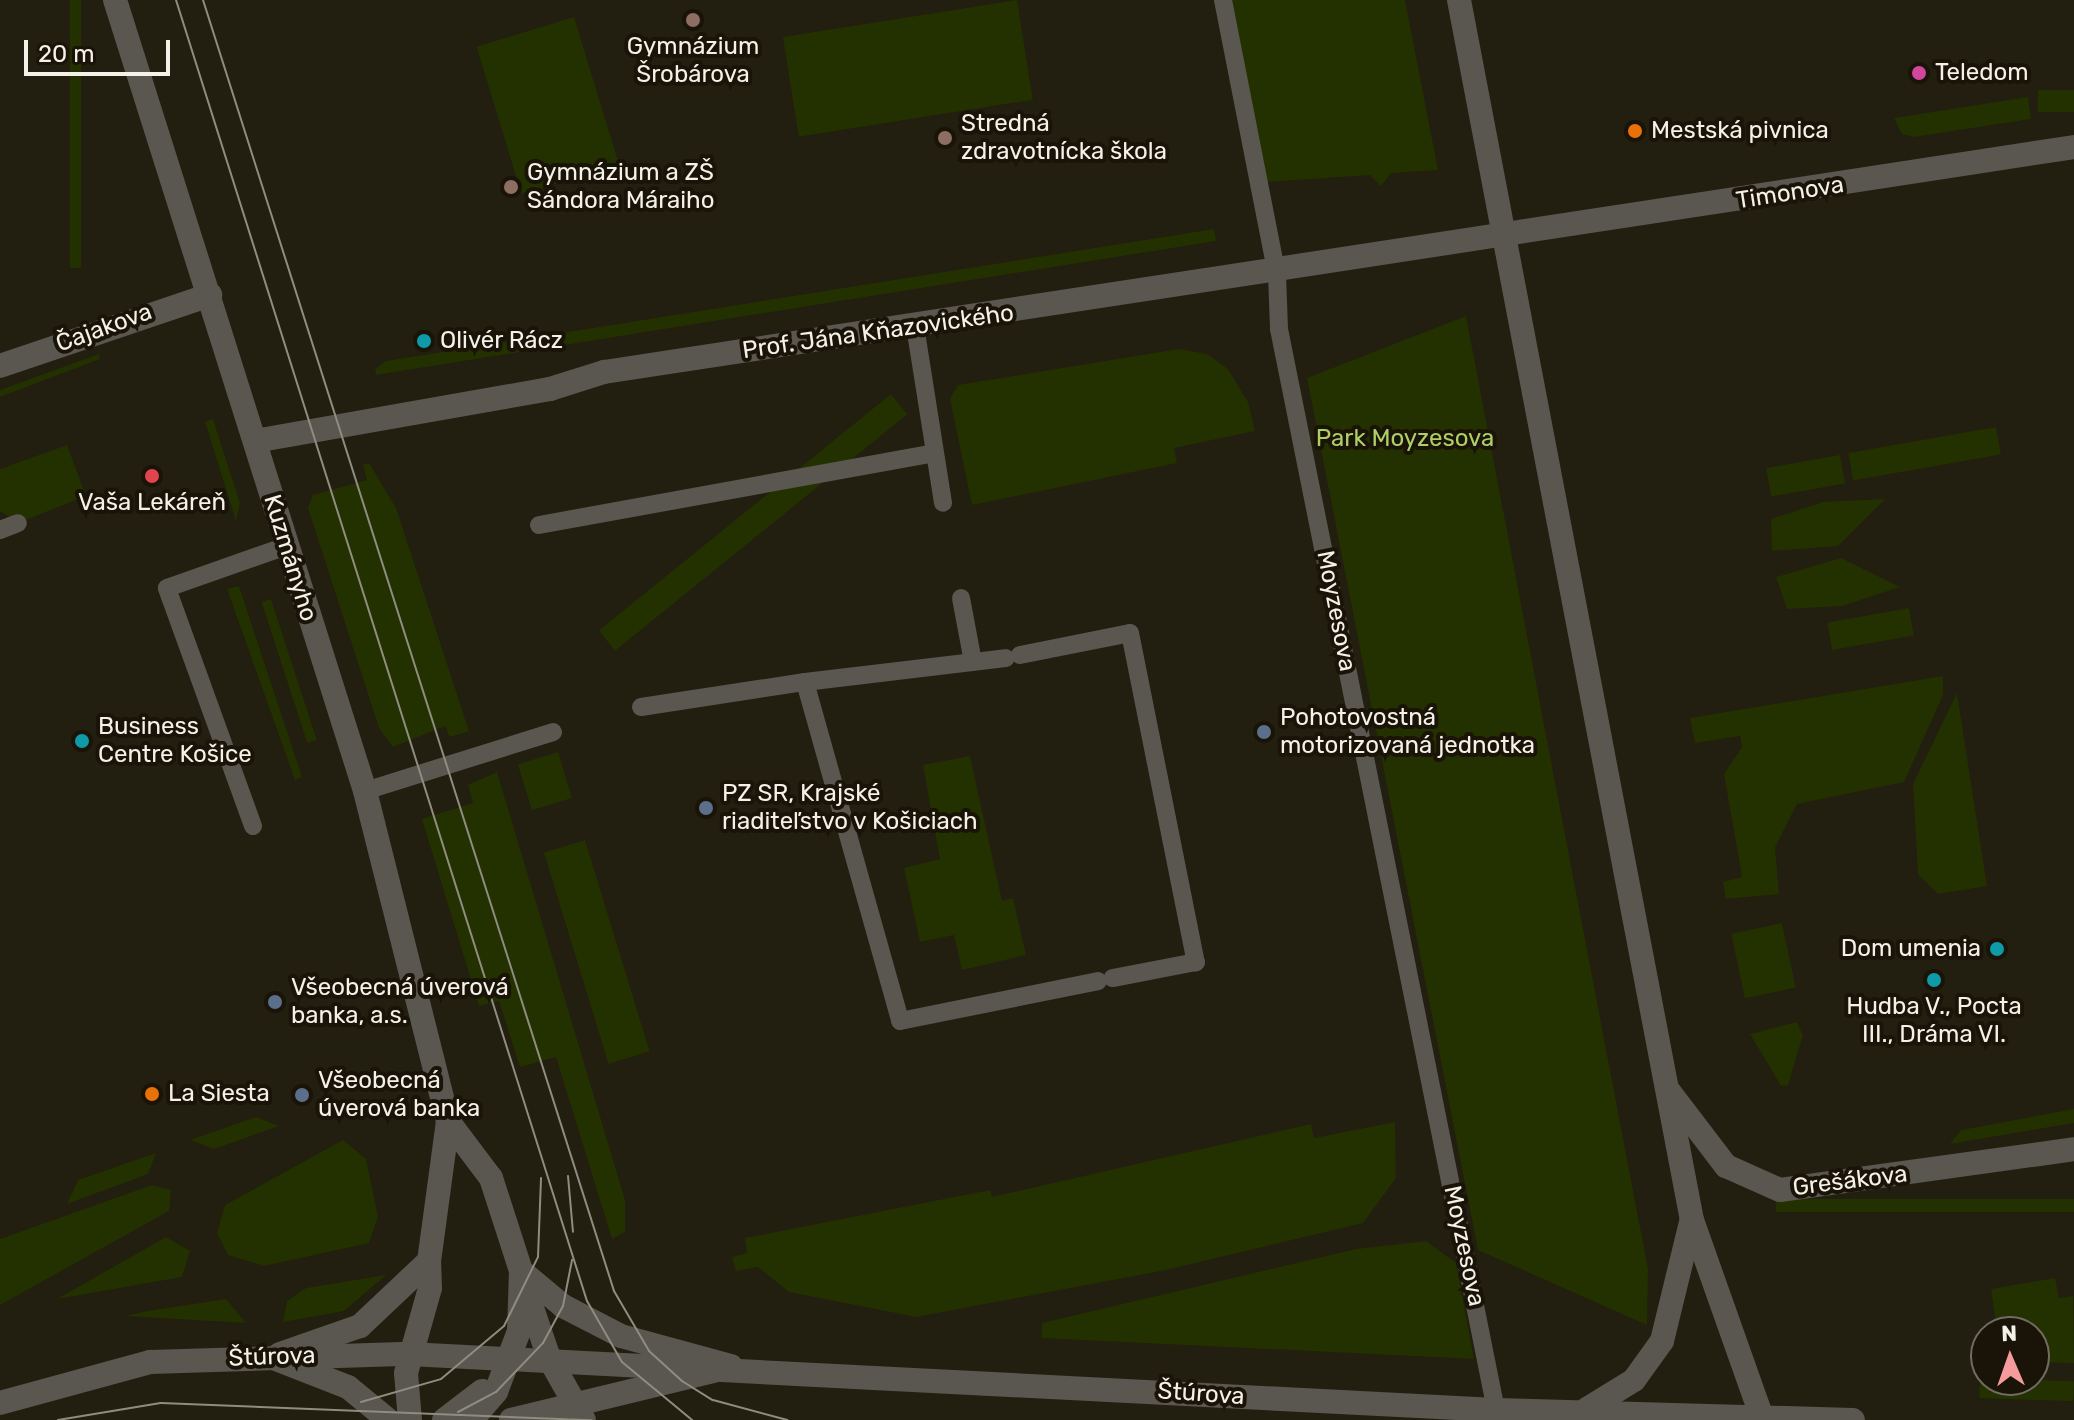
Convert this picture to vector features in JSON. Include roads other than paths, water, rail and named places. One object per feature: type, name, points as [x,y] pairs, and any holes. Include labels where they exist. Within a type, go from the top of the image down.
[{"type":"street","name":"Kuzmányho","points":[[115,0],[365,791],[448,1121],[429,1261],[430,1288],[409,1354],[410,1420]]},
{"type":"street","points":[[1459,0],[1692,1220],[1762,1419]]},
{"type":"street","name":"Timonova","points":[[1505,238],[2074,147]]},
{"type":"street","name":"Prof. Jána Kňazovického","points":[[255,441],[550,389],[604,372],[1505,238]]},
{"type":"street","name":"Čajakova","points":[[0,366],[210,295]]},
{"type":"street","name":"Grešákova","points":[[1668,1090],[1726,1166],[1780,1190],[2074,1149]]},
{"type":"street","name":"Kuzmányho","points":[[448,1121],[491,1178],[521,1271],[511,1356],[496,1392],[472,1420]]},
{"type":"street","points":[[1587,1416],[1611,1399],[1657,1348],[1673,1314],[1692,1220]]},
{"type":"street","points":[[270,1357],[360,1326],[429,1261]]},
{"type":"street","points":[[521,1271],[549,1358],[578,1410]]},
{"type":"street","points":[[521,1271],[563,1306],[621,1336],[731,1366]]},
{"type":"street","name":"Štúrova","points":[[0,1403],[120,1366],[270,1357],[409,1354],[731,1366],[1587,1416],[1853,1420]]},
{"type":"street","points":[[444,1420],[511,1356]]},
{"type":"street","points":[[270,1357],[348,1387],[388,1420]]},
{"type":"street","points":[[511,1420],[578,1410],[731,1366]]},
{"type":"lane","name":"Moyzesova","points":[[1223,0],[1277,274],[1279,329],[1496,1410]]},
{"type":"lane","points":[[915,326],[943,503]]},
{"type":"lane","points":[[539,525],[935,453]]},
{"type":"lane","points":[[0,530],[18,523]]},
{"type":"lane","points":[[253,826],[167,588],[286,546]]},
{"type":"lane","points":[[961,598],[973,662]]},
{"type":"lane","points":[[641,707],[805,682],[1013,657],[1130,633],[1196,962],[900,1021],[805,682]]},
{"type":"lane","points":[[365,791],[553,732]]},
{"type":"tram line","points":[[176,0],[587,1301],[622,1362],[692,1420]]},
{"type":"tram line","points":[[203,0],[614,1291],[649,1351],[682,1381],[713,1400],[787,1420]]},
{"type":"tram line","points":[[568,1176],[573,1232]]},
{"type":"tram line","points":[[361,1402],[441,1379],[504,1326],[538,1257],[541,1178]]},
{"type":"tram line","points":[[458,1412],[496,1392],[543,1343],[563,1306],[572,1260]]},
{"type":"tram line","points":[[58,1420],[161,1403],[592,1420]]},
{"type":"place","name":"Gymnázium Šrobárova","points":[[693,20]]},
{"type":"place","name":"Teledom","points":[[1919,73]]},
{"type":"place","name":"Mestská pivnica","points":[[1635,131]]},
{"type":"place","name":"Stredná zdravotnícka škola","points":[[945,138]]},
{"type":"place","name":"Gymnázium a ZŠ Sándora Máraiho","points":[[511,187]]},
{"type":"place","name":"Olivér Rácz","points":[[424,341]]},
{"type":"place","name":"Vaša Lekáreň","points":[[152,476]]},
{"type":"place","name":"Pohotovostná motorizovaná jednotka","points":[[1264,732]]},
{"type":"place","name":"Business Centre Košice","points":[[82,741]]},
{"type":"place","name":"PZ SR, Krajské riaditeľstvo v Košiciach","points":[[706,808]]},
{"type":"place","name":"Dom umenia","points":[[1997,949]]},
{"type":"place","name":"Hudba V., Pocta III., Dráma VI.","points":[[1934,980]]},
{"type":"place","name":"Všeobecná úverová banka, a.s.","points":[[275,1002]]},
{"type":"place","name":"La Siesta","points":[[152,1094]]},
{"type":"place","name":"Všeobecná úverová banka","points":[[302,1095]]},
{"type":"park label","name":"Park Moyzesova","points":[[1405,439]]}]
